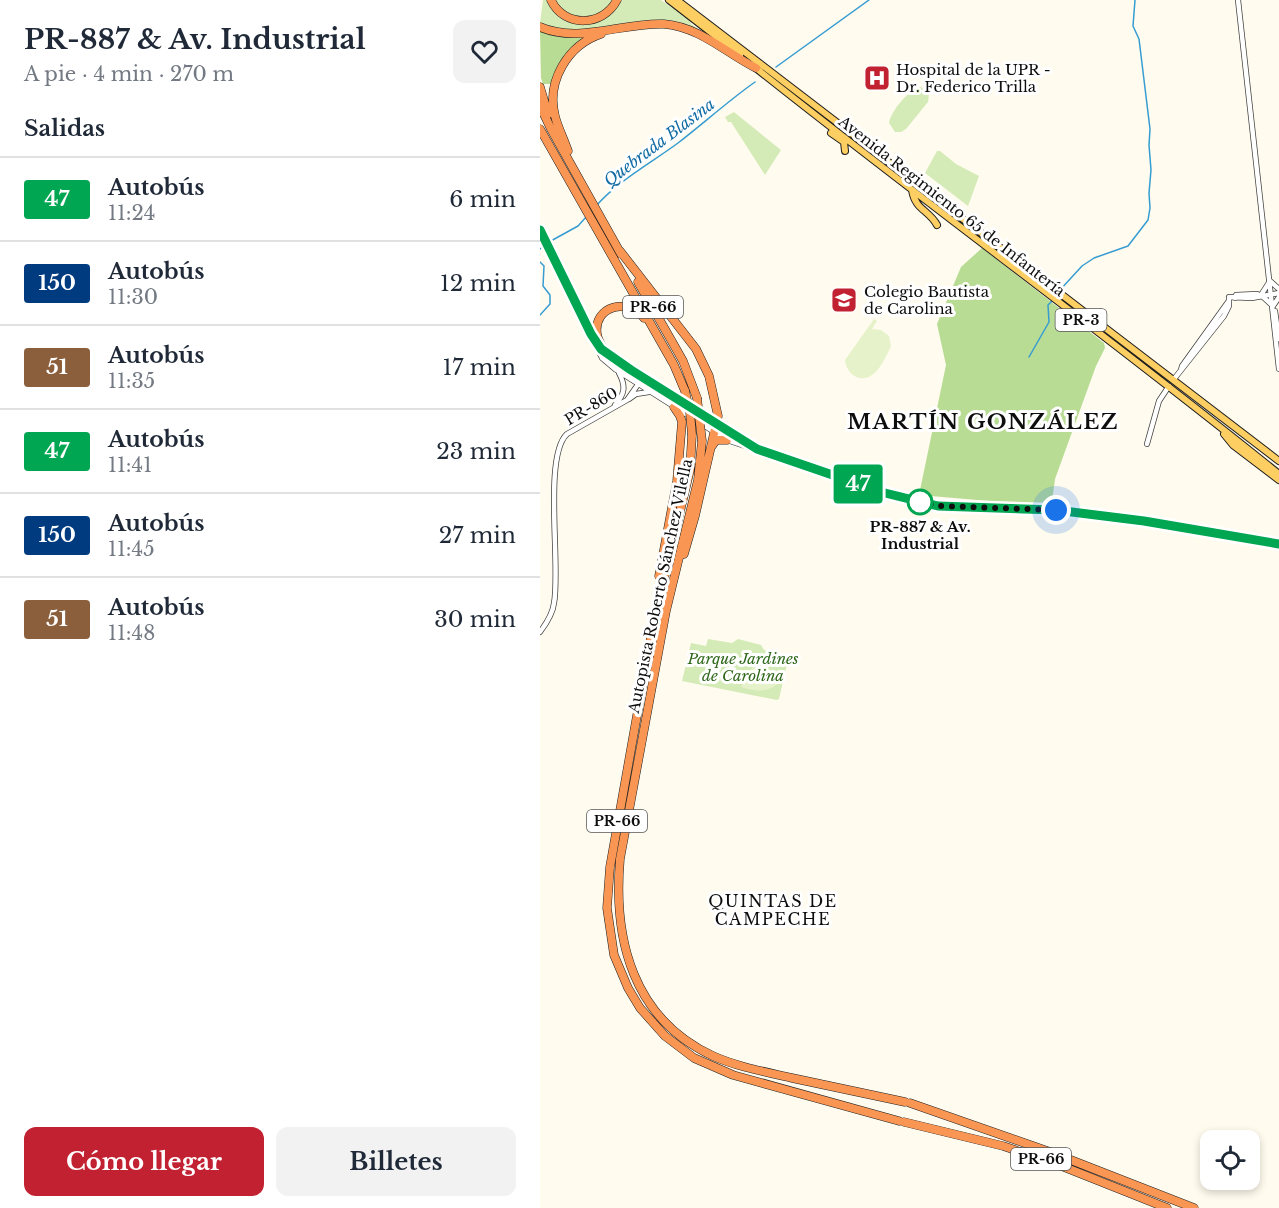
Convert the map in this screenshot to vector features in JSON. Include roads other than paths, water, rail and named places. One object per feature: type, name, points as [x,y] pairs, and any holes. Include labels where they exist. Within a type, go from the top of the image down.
[{"type":"highway","points":[[551,0],[565,16],[576,21],[585,21],[603,15],[613,7],[616,0]]},
{"type":"highway","points":[[540,27],[554,32],[573,34],[664,24],[683,28],[704,37],[756,68]]},
{"type":"highway","points":[[571,164],[554,110],[553,96],[559,72],[569,56],[583,43],[594,36],[626,27]]},
{"type":"highway","points":[[540,87],[550,119],[571,164]]},
{"type":"highway","name":"Autopista Roberto Sánchez Vilella","points":[[540,106],[683,361],[697,398],[702,441],[698,480],[669,598],[620,859],[618,907],[625,952],[646,999],[670,1027],[688,1041],[703,1051],[728,1062],[907,1103],[1063,1157],[1194,1208]]},
{"type":"highway","name":"Autopista Roberto Sánchez Vilella","points":[[540,129],[674,365],[685,391],[690,413],[692,435],[690,470],[648,650],[609,873],[608,920],[611,940],[618,967],[628,988],[640,1008],[665,1036],[684,1051],[733,1075],[1003,1146],[1059,1165],[1167,1208]]},
{"type":"highway","points":[[540,139],[572,192],[579,199]]},
{"type":"highway","points":[[620,251],[701,357],[714,394],[718,416],[690,534],[669,598]]},
{"type":"highway","points":[[605,352],[597,328],[601,318],[610,309],[621,306],[633,308],[652,326]]},
{"type":"highway","points":[[648,650],[679,464],[682,422],[674,407]]},
{"type":"highway","points":[[711,447],[716,440],[727,440]]},
{"type":"main road","name":"Avenida Regimiento 65 de Infantería","points":[[669,0],[819,119],[1169,386],[1279,474]]},
{"type":"main road","name":"Avenida Regimiento 65 de Infantería","points":[[680,2],[1278,459]]},
{"type":"main road","points":[[819,119],[822,126],[844,142],[845,151]]},
{"type":"main road","points":[[912,189],[917,206],[937,225]]},
{"type":"main road","points":[[1216,424],[1233,444],[1279,480]]},
{"type":"street","points":[[1238,0],[1270,281],[1279,339]]},
{"type":"street","points":[[540,230],[602,358],[674,407],[757,449]]},
{"type":"street","points":[[1270,281],[1279,293]]},
{"type":"street","points":[[1260,295],[1270,281]]},
{"type":"street","points":[[1174,379],[1211,330],[1229,297],[1279,293]]},
{"type":"street","points":[[1279,293],[1274,308],[1279,369]]},
{"type":"street","points":[[1260,295],[1274,308]]},
{"type":"street","points":[[587,328],[605,352],[715,429],[727,440],[876,490],[938,506],[1065,511],[1279,544]]},
{"type":"street","points":[[611,409],[622,396],[624,387],[617,370]]},
{"type":"street","name":"PR-860","points":[[540,633],[555,602],[555,470],[560,442],[567,434],[627,400],[642,378]]},
{"type":"street","points":[[1147,444],[1159,401],[1169,386]]},
{"type":"street","points":[[627,400],[636,394],[651,392]]},
{"type":"waterway","name":"Quebrada Blasina","points":[[776,67],[869,0]]},
{"type":"waterway","points":[[1060,290],[1082,266],[1094,258],[1128,246],[1148,220],[1151,170],[1150,129],[1139,39],[1133,26],[1135,0]]},
{"type":"waterway","name":"Quebrada Blasina","points":[[596,206],[625,180],[678,143],[755,82]]},
{"type":"waterway","name":"Quebrada Blasina","points":[[549,242],[578,226],[587,216]]},
{"type":"waterway","name":"Quebrada Blasina","points":[[540,249],[544,246]]},
{"type":"waterway","name":"Quebrada Blasina","points":[[540,262],[544,266],[543,286],[550,295],[550,304],[540,315]]},
{"type":"waterway","points":[[1029,357],[1049,322],[1048,305],[1052,301]]},
{"type":"place","name":"Hospital de la UPR - Dr. Federico Trilla","points":[[877,78]]},
{"type":"place","name":"Colegio Bautista de Carolina","points":[[844,300]]},
{"type":"place","name":"PR-887 & Av. Industrial","points":[[920,502]]},
{"type":"district","name":"MARTÍN GONZÁLEZ","points":[[983,422]]},
{"type":"district","name":"QUINTAS DE CAMPECHE","points":[[773,910]]},
{"type":"park label","name":"Parque Jardines de Carolina","points":[[743,666]]}]
